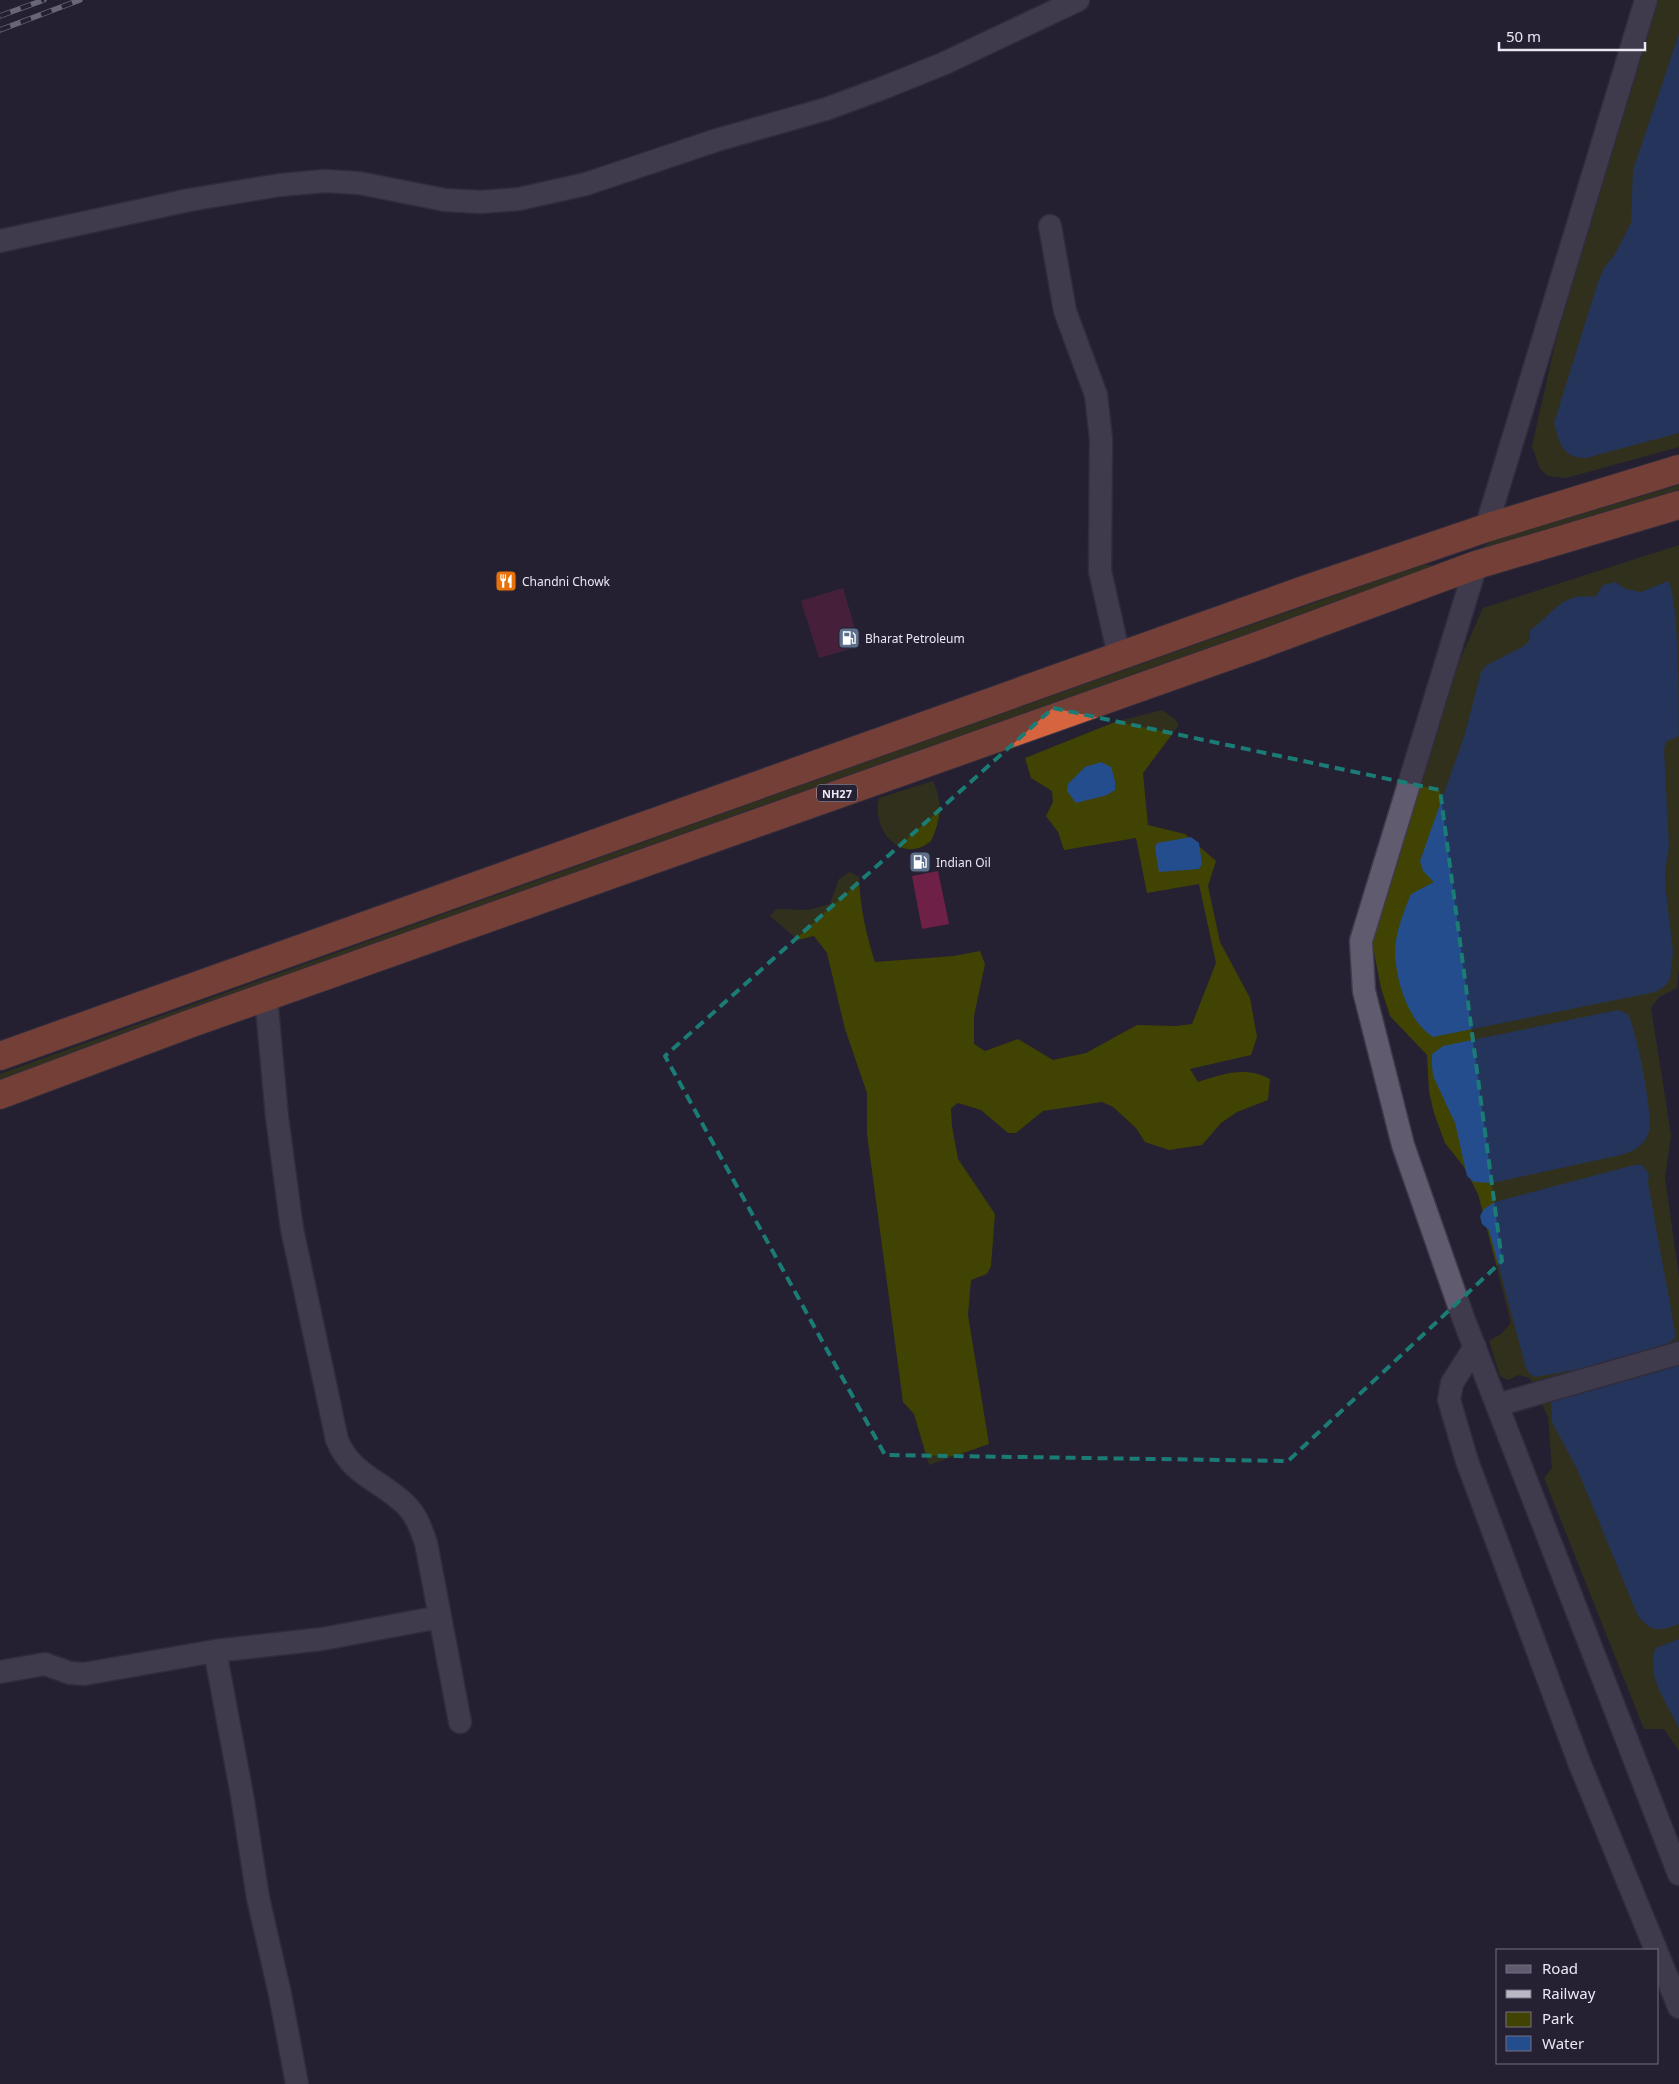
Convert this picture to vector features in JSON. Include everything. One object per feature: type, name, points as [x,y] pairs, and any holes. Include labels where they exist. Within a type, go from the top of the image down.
[{"type":"highway","points":[[0,1056],[1119,656],[1486,528],[1679,469]]},
{"type":"highway","name":"NH27","points":[[0,1096],[266,997],[1257,646],[1476,565],[1679,505]]},
{"type":"street","points":[[0,241],[189,200],[280,185],[325,181],[359,182],[445,200],[481,202],[519,199],[577,186],[717,140],[826,109],[946,63],[1078,0]]},
{"type":"street","points":[[1486,528],[1646,0]]},
{"type":"street","points":[[1050,226],[1065,311],[1096,395],[1101,439],[1100,571],[1119,656]]},
{"type":"street","points":[[1476,565],[1361,941],[1364,991],[1403,1145],[1475,1347],[1679,1874]]},
{"type":"street","points":[[266,997],[277,1118],[292,1229],[337,1440],[343,1454],[362,1474],[379,1483],[407,1506],[417,1520],[426,1543],[460,1722]]},
{"type":"street","points":[[1475,1347],[1452,1383],[1449,1400],[1467,1461],[1579,1762],[1656,1949]]},
{"type":"street","points":[[1497,1405],[1679,1353]]},
{"type":"street","points":[[0,1672],[45,1664],[70,1673],[84,1674],[215,1651],[322,1639],[440,1617]]},
{"type":"street","points":[[215,1651],[242,1795],[258,1898],[280,1994],[296,2084]]},
{"type":"street","points":[[1659,1957],[1679,2007]]},
{"type":"highlighted area","points":[[1053,708],[1440,790],[1502,1261],[1288,1461],[885,1455],[665,1056]]},
{"type":"green space","points":[[1657,0],[1679,0],[1679,447],[1566,478],[1548,476],[1540,469],[1532,446],[1556,340],[1624,103]]},
{"type":"green space","points":[[1679,485],[1679,498],[1482,551],[1484,546],[1494,540]]},
{"type":"green space","points":[[1679,545],[1679,969],[1677,988],[1659,997],[1651,1008],[1671,1135],[1665,1178],[1679,1277],[1679,1751],[1664,1729],[1644,1729],[1544,1478],[1552,1468],[1548,1417],[1530,1378],[1518,1375],[1508,1380],[1500,1376],[1489,1341],[1501,1334],[1511,1323],[1478,1194],[1464,1167],[1445,1143],[1434,1113],[1429,1092],[1427,1055],[1390,1016],[1381,988],[1371,937],[1423,766],[1461,657],[1483,608]]},
{"type":"green space","points":[[1421,565],[1430,565],[1435,568],[0,1089],[0,1074],[888,754]]},
{"type":"green space","points":[[1162,710],[1175,719],[1179,725],[1143,773],[1148,825],[1185,834],[1216,861],[1208,886],[1220,942],[1250,998],[1257,1037],[1251,1055],[1190,1069],[1198,1082],[1217,1076],[1243,1072],[1261,1075],[1270,1079],[1268,1100],[1237,1112],[1221,1123],[1202,1145],[1169,1150],[1145,1142],[1136,1128],[1113,1107],[1102,1102],[1043,1111],[1016,1133],[1008,1133],[981,1110],[958,1103],[951,1108],[958,1159],[995,1214],[991,1266],[987,1274],[971,1280],[968,1315],[989,1444],[929,1465],[914,1414],[903,1402],[867,1134],[867,1093],[845,1029],[827,953],[814,936],[798,940],[770,916],[776,909],[808,910],[830,904],[839,879],[850,872],[859,877],[864,920],[875,962],[954,956],[980,951],[985,964],[974,1016],[974,1044],[985,1051],[1018,1039],[1053,1060],[1086,1053],[1137,1025],[1176,1026],[1192,1024],[1216,963],[1199,884],[1147,893],[1136,838],[1064,850],[1058,832],[1046,816],[1053,802],[1052,791],[1031,778],[1025,758],[1115,722]]},
{"type":"green space","points":[[933,781],[940,811],[931,841],[920,848],[909,849],[899,847],[884,832],[878,810],[879,798]]},
{"type":"water","points":[[1679,34],[1679,433],[1586,458],[1578,457],[1563,448],[1554,423],[1598,282],[1604,268],[1614,256],[1631,223],[1633,170]]},
{"type":"water","points":[[1668,581],[1672,591],[1676,629],[1679,722],[1679,736],[1666,742],[1664,749],[1669,848],[1665,883],[1673,952],[1670,979],[1665,986],[1655,992],[1433,1037],[1417,1021],[1405,999],[1398,976],[1395,945],[1400,922],[1411,894],[1434,882],[1423,871],[1420,861],[1465,734],[1481,672],[1487,665],[1524,646],[1530,640],[1530,630],[1569,599],[1596,596],[1603,585],[1616,582],[1625,589],[1641,592]]},
{"type":"water","points":[[1101,762],[1111,767],[1115,781],[1115,790],[1107,795],[1076,803],[1067,791],[1068,784],[1085,767]]},
{"type":"water","points":[[1191,837],[1199,843],[1202,864],[1199,869],[1159,872],[1155,848],[1157,843]]},
{"type":"water","points":[[1618,1010],[1628,1014],[1643,1073],[1650,1123],[1647,1137],[1641,1144],[1634,1150],[1621,1155],[1492,1183],[1474,1182],[1467,1176],[1455,1123],[1433,1076],[1432,1054],[1443,1046]]},
{"type":"water","points":[[1634,1165],[1642,1165],[1649,1174],[1648,1183],[1676,1337],[1649,1352],[1630,1358],[1536,1377],[1530,1374],[1526,1368],[1489,1230],[1482,1224],[1480,1216],[1484,1209],[1495,1202]]},
{"type":"water","points":[[1679,1356],[1679,1624],[1657,1629],[1643,1622],[1638,1616],[1578,1471],[1552,1422],[1551,1402],[1557,1395]]},
{"type":"water","points":[[1679,1639],[1679,1728],[1659,1689],[1653,1668],[1653,1658],[1656,1648]]},
{"type":"building","points":[[843,588],[860,646],[819,658],[801,601]]},
{"type":"building","points":[[938,871],[949,924],[922,929],[912,876]]},
{"type":"railway","points":[[0,16],[44,0]]},
{"type":"railway","points":[[0,30],[80,0]]},
{"type":"place","name":"Chandni Chowk","points":[[506,581]]},
{"type":"place","name":"Bharat Petroleum","points":[[849,638]]},
{"type":"place","name":"Indian Oil","points":[[920,862]]}]
